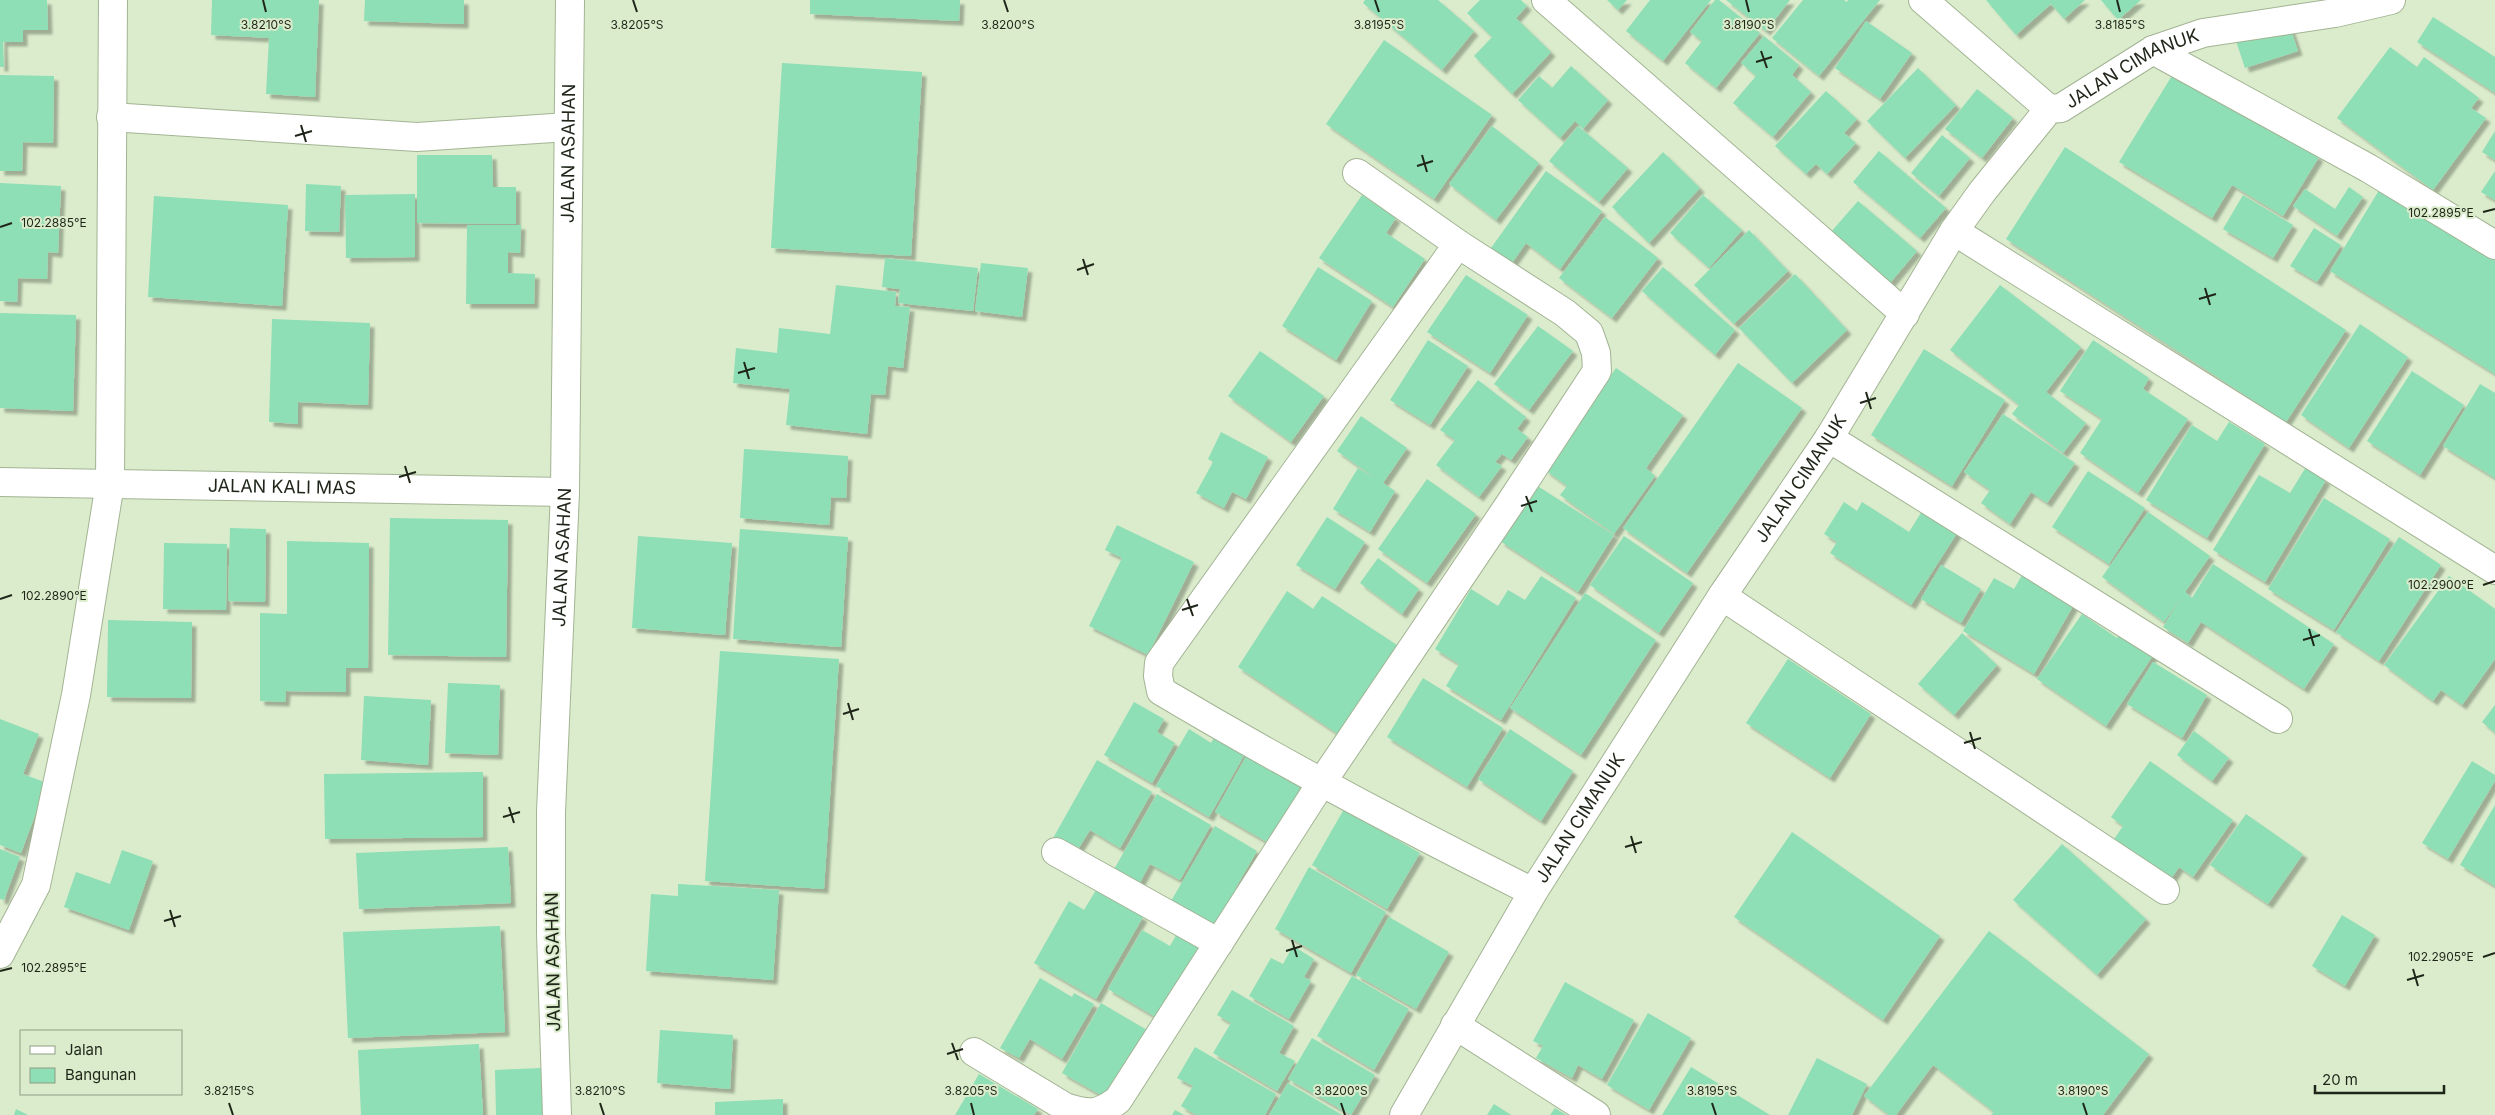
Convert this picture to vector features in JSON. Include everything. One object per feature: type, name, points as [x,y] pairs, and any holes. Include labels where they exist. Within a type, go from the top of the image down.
[{"type":"street","points":[[0,954],[36,885],[76,695],[110,483],[113,0]]},
{"type":"street","name":"JALAN ASAHAN","points":[[557,1115],[551,934],[551,812],[565,492],[570,0]]},
{"type":"street","points":[[1546,0],[1905,314]]},
{"type":"street","points":[[1923,0],[2049,109]]},
{"type":"street","name":"JALAN CIMANUK","points":[[1404,1115],[1533,892],[1722,596],[1829,438],[1954,231],[1982,192],[2049,109],[2061,108],[2153,50],[2203,33],[2335,13],[2391,0]]},
{"type":"street","points":[[2153,50],[2368,168],[2495,245]]},
{"type":"street","points":[[111,117],[417,137],[568,127]]},
{"type":"street","points":[[974,1052],[1065,1108],[1081,1113],[1094,1114],[1105,1112],[1118,1100],[1322,782],[1504,514],[1597,371],[1596,353],[1589,333],[1565,312],[1458,244],[1357,173]]},
{"type":"street","points":[[1954,231],[2495,570]]},
{"type":"street","points":[[1458,244],[1159,663],[1158,676],[1161,691],[1253,746],[1409,830],[1533,892]]},
{"type":"street","points":[[1829,438],[2278,719]]},
{"type":"street","name":"JALAN KALI MAS","points":[[0,482],[565,492]]},
{"type":"street","points":[[1722,596],[2165,890]]},
{"type":"street","points":[[1056,852],[1219,943]]},
{"type":"street","points":[[1455,1025],[1596,1115]]},
{"type":"building","points":[[0,0],[47,0],[48,30],[23,30],[23,42],[3,42],[4,67],[0,67]]},
{"type":"building","points":[[212,0],[319,0],[315,97],[266,94],[269,38],[211,35]]},
{"type":"building","points":[[365,0],[464,0],[464,24],[364,21]]},
{"type":"building","points":[[810,0],[960,0],[959,21],[810,14]]},
{"type":"building","points":[[1365,0],[1438,0],[1474,31],[1442,70],[1363,3]]},
{"type":"building","points":[[1480,0],[1521,0],[1527,6],[1516,18],[1551,52],[1512,94],[1474,56],[1492,37],[1467,13]]},
{"type":"building","points":[[1607,0],[1627,0],[1618,10]]},
{"type":"building","points":[[1650,0],[1711,0],[1663,61],[1626,31]]},
{"type":"building","points":[[1715,0],[1719,0],[1760,33],[1716,88],[1685,63],[1702,41],[1690,32]]},
{"type":"building","points":[[1726,0],[1790,0],[1766,31]]},
{"type":"building","points":[[1803,0],[1844,0],[1847,2],[1848,0],[1880,0],[1819,76],[1772,38]]},
{"type":"building","points":[[1986,0],[2085,0],[2064,19],[2051,4],[2016,35]]},
{"type":"building","points":[[2101,0],[2141,0],[2118,20]]},
{"type":"building","points":[[2433,17],[2495,57],[2495,93],[2417,42]]},
{"type":"building","points":[[1866,21],[1912,53],[1880,99],[1835,68]]},
{"type":"building","points":[[2289,24],[2298,51],[2245,68],[2236,41]]},
{"type":"building","points":[[1764,36],[1799,65],[1792,75],[1811,92],[1773,137],[1733,103],[1756,76],[1741,63]]},
{"type":"building","points":[[1384,40],[1492,115],[1434,199],[1326,124]]},
{"type":"building","points":[[2390,47],[2417,67],[2424,57],[2479,98],[2471,108],[2486,118],[2433,190],[2337,118]]},
{"type":"building","points":[[782,63],[922,72],[911,256],[771,248]]},
{"type":"building","points":[[1571,66],[1608,100],[1583,129],[1575,121],[1560,138],[1518,100],[1539,76],[1552,88]]},
{"type":"building","points":[[1918,68],[1956,105],[1905,158],[1867,121]]},
{"type":"building","points":[[2176,69],[2319,157],[2283,216],[2232,185],[2212,218],[2119,162]]},
{"type":"building","points":[[0,75],[54,76],[53,143],[23,142],[22,171],[0,171]]},
{"type":"building","points":[[1977,89],[2013,118],[1982,158],[1945,129]]},
{"type":"building","points":[[1826,91],[1857,119],[1844,133],[1856,143],[1827,174],[1816,164],[1806,174],[1775,146]]},
{"type":"building","points":[[1492,126],[1539,163],[1496,220],[1449,184]]},
{"type":"building","points":[[1578,126],[1628,168],[1599,202],[1549,161]]},
{"type":"building","points":[[2495,131],[2495,160],[2482,152]]},
{"type":"building","points":[[1942,135],[1970,158],[1939,196],[1911,173]]},
{"type":"building","points":[[2065,147],[2346,330],[2286,422],[2006,239]]},
{"type":"building","points":[[1879,151],[1946,208],[1920,238],[1853,182]]},
{"type":"building","points":[[1663,152],[1700,188],[1649,243],[1612,207]]},
{"type":"building","points":[[417,155],[492,155],[493,187],[516,187],[516,224],[417,223]]},
{"type":"building","points":[[1546,171],[1602,211],[1560,269],[1526,243],[1512,263],[1491,248]]},
{"type":"building","points":[[2495,171],[2495,200],[2481,192]]},
{"type":"building","points":[[0,183],[61,186],[58,253],[48,252],[47,279],[18,278],[17,302],[0,301]]},
{"type":"building","points":[[306,184],[341,186],[339,232],[305,231]]},
{"type":"building","points":[[2349,187],[2363,197],[2337,236],[2293,206],[2305,189],[2335,209]]},
{"type":"building","points":[[2381,187],[2495,257],[2495,374],[2330,271]]},
{"type":"building","points":[[415,194],[415,257],[346,258],[345,195]]},
{"type":"building","points":[[1362,195],[1396,218],[1386,233],[1425,259],[1393,307],[1319,258]]},
{"type":"building","points":[[1703,195],[1742,230],[1709,268],[1670,233]]},
{"type":"building","points":[[2243,195],[2293,225],[2273,258],[2223,229]]},
{"type":"building","points":[[154,196],[288,205],[282,306],[148,297]]},
{"type":"building","points":[[1858,201],[1917,251],[1890,283],[1831,232]]},
{"type":"building","points":[[1605,217],[1658,258],[1612,318],[1559,278]]},
{"type":"building","points":[[467,225],[521,225],[520,253],[508,252],[508,273],[535,274],[534,304],[466,304]]},
{"type":"building","points":[[2314,228],[2341,245],[2317,282],[2290,266]]},
{"type":"building","points":[[1749,230],[1788,271],[1734,324],[1694,285]]},
{"type":"building","points":[[885,258],[978,268],[973,311],[898,303],[900,289],[882,287]]},
{"type":"building","points":[[981,263],[1028,268],[1022,317],[975,311]]},
{"type":"building","points":[[1318,267],[1372,301],[1336,360],[1282,326]]},
{"type":"building","points":[[1663,267],[1735,330],[1715,355],[1642,291]]},
{"type":"building","points":[[1795,274],[1847,330],[1792,383],[1739,328]]},
{"type":"building","points":[[1466,275],[1528,315],[1490,373],[1427,332]]},
{"type":"building","points":[[836,285],[896,292],[895,306],[910,307],[903,368],[888,366],[885,395],[871,394],[867,434],[786,425],[790,389],[733,383],[736,348],[777,353],[779,328],[830,334]]},
{"type":"building","points":[[2000,285],[2081,347],[2046,392],[2086,423],[2063,453],[2012,414],[2019,405],[1950,350]]},
{"type":"building","points":[[0,313],[76,315],[73,411],[0,408]]},
{"type":"building","points":[[272,319],[370,323],[368,405],[298,402],[298,424],[269,422]]},
{"type":"building","points":[[2360,324],[2408,357],[2349,448],[2301,415]]},
{"type":"building","points":[[1538,326],[1573,351],[1529,410],[1494,384]]},
{"type":"building","points":[[1428,340],[1468,366],[1430,425],[1390,400]]},
{"type":"building","points":[[2093,340],[2149,378],[2143,389],[2188,419],[2138,493],[2080,453],[2102,419],[2060,391]]},
{"type":"building","points":[[1924,349],[2005,400],[1952,486],[1871,435]]},
{"type":"building","points":[[1260,351],[1324,396],[1291,442],[1228,396]]},
{"type":"building","points":[[1738,363],[1802,408],[1687,573],[1623,528]]},
{"type":"building","points":[[1616,368],[1683,415],[1646,468],[1655,476],[1614,534],[1560,495],[1567,486],[1545,470]]},
{"type":"building","points":[[2412,371],[2464,405],[2420,475],[2367,441]]},
{"type":"building","points":[[1478,380],[1526,417],[1517,429],[1528,437],[1511,460],[1502,454],[1495,462],[1502,466],[1479,497],[1436,465],[1455,440],[1440,430]]},
{"type":"building","points":[[2480,384],[2495,393],[2495,478],[2443,446]]},
{"type":"building","points":[[2003,414],[2075,463],[2047,503],[2031,492],[2010,524],[1981,503],[1990,490],[1964,472]]},
{"type":"building","points":[[1361,416],[1407,448],[1383,483],[1395,491],[1370,532],[1333,509],[1358,468],[1376,479],[1337,451]]},
{"type":"building","points":[[2229,422],[2265,444],[2207,538],[2146,500],[2192,425],[2217,441]]},
{"type":"building","points":[[1221,432],[1268,457],[1246,499],[1232,492],[1224,508],[1196,493],[1213,462],[1208,459]]},
{"type":"building","points":[[744,449],[848,456],[846,498],[831,497],[829,525],[740,518]]},
{"type":"building","points":[[2306,467],[2326,480],[2265,582],[2213,550],[2259,475],[2290,493]]},
{"type":"building","points":[[2088,471],[2145,508],[2109,564],[2052,527]]},
{"type":"building","points":[[1427,479],[1476,514],[1427,583],[1378,549]]},
{"type":"building","points":[[1536,485],[1614,535],[1578,592],[1500,541]]},
{"type":"building","points":[[2324,498],[2390,539],[2334,630],[2268,589]]},
{"type":"building","points":[[1844,502],[1857,511],[1862,502],[1909,532],[1924,508],[1959,530],[1911,605],[1830,553],[1837,542],[1824,534]]},
{"type":"building","points":[[2148,512],[2210,556],[2185,592],[2192,598],[2213,564],[2334,644],[2304,689],[2201,622],[2188,643],[2163,627],[2181,597],[2164,622],[2102,577]]},
{"type":"building","points":[[1327,517],[1365,542],[1335,589],[1296,565]]},
{"type":"building","points":[[390,518],[508,520],[506,657],[388,655]]},
{"type":"building","points":[[1117,525],[1194,562],[1148,655],[1089,626],[1122,558],[1105,550]]},
{"type":"building","points":[[230,528],[266,529],[265,602],[228,601]]},
{"type":"building","points":[[740,529],[848,537],[841,647],[733,639]]},
{"type":"building","points":[[638,536],[732,543],[725,635],[632,628]]},
{"type":"building","points":[[1624,536],[1693,583],[1659,633],[1590,585]]},
{"type":"building","points":[[2399,537],[2441,565],[2379,661],[2336,632]]},
{"type":"building","points":[[287,541],[369,543],[368,668],[346,668],[346,692],[286,691],[285,702],[260,701],[260,613],[287,614]]},
{"type":"building","points":[[164,543],[227,544],[226,610],[163,609]]},
{"type":"building","points":[[1378,558],[1419,589],[1402,614],[1360,583]]},
{"type":"building","points":[[1941,565],[1981,589],[1961,623],[1921,599]]},
{"type":"building","points":[[2025,570],[2076,601],[2034,674],[1963,631],[1994,578],[2014,589]]},
{"type":"building","points":[[1541,576],[1576,598],[1501,720],[1446,686],[1459,664],[1435,649],[1471,589],[1498,606],[1508,590],[1525,600]]},
{"type":"building","points":[[2449,576],[2495,609],[2495,659],[2462,705],[2441,690],[2433,701],[2384,665]]},
{"type":"building","points":[[1287,591],[1313,609],[1322,596],[1397,645],[1338,734],[1238,667]]},
{"type":"building","points":[[1585,593],[1656,640],[1581,755],[1510,708]]},
{"type":"building","points":[[2082,614],[2117,638],[2125,626],[2158,648],[2106,726],[2037,679]]},
{"type":"building","points":[[108,620],[192,622],[191,698],[107,697]]},
{"type":"building","points":[[1962,633],[1997,665],[1954,715],[1918,684]]},
{"type":"building","points":[[720,651],[839,659],[824,889],[705,881]]},
{"type":"building","points":[[1788,659],[1871,714],[1830,778],[1746,723]]},
{"type":"building","points":[[2153,662],[2207,695],[2182,738],[2127,704]]},
{"type":"building","points":[[1423,678],[1503,728],[1467,787],[1387,737]]},
{"type":"building","points":[[448,683],[500,685],[498,755],[445,753]]},
{"type":"building","points":[[364,696],[431,700],[428,765],[361,760]]},
{"type":"building","points":[[1134,702],[1164,719],[1157,732],[1175,743],[1152,783],[1104,755]]},
{"type":"building","points":[[2495,705],[2495,733],[2482,722]]},
{"type":"building","points":[[0,719],[39,734],[23,774],[47,783],[21,853],[0,845]]},
{"type":"building","points":[[1189,729],[1211,743],[1216,734],[1246,752],[1209,817],[1156,786]]},
{"type":"building","points":[[1510,729],[1573,771],[1541,821],[1478,779]]},
{"type":"building","points":[[2194,731],[2229,758],[2212,781],[2177,755]]},
{"type":"building","points":[[1248,753],[1302,784],[1294,799],[1304,805],[1279,849],[1215,812]]},
{"type":"building","points":[[1097,760],[1152,792],[1120,848],[1090,830],[1075,854],[1052,840]]},
{"type":"building","points":[[2150,761],[2233,820],[2193,877],[2179,867],[2167,885],[2110,845],[2123,826],[2111,817]]},
{"type":"building","points":[[2472,761],[2495,775],[2495,781],[2448,859],[2422,843]]},
{"type":"building","points":[[483,772],[483,837],[325,839],[324,774]]},
{"type":"building","points":[[1157,794],[1211,825],[1180,880],[1150,864],[1138,886],[1113,871]]},
{"type":"building","points":[[2495,805],[2495,886],[2460,865]]},
{"type":"building","points":[[1344,809],[1420,853],[1387,909],[1312,865]]},
{"type":"building","points":[[2246,814],[2303,854],[2268,904],[2210,865]]},
{"type":"building","points":[[1215,826],[1257,851],[1235,889],[1245,895],[1224,931],[1171,901]]},
{"type":"building","points":[[1792,832],[1940,936],[1883,1020],[1734,917]]},
{"type":"building","points":[[2062,844],[2146,919],[2097,975],[2013,900]]},
{"type":"building","points":[[508,847],[511,903],[359,909],[356,853]]},
{"type":"building","points":[[0,849],[20,857],[4,900],[0,899]]},
{"type":"building","points":[[122,850],[153,861],[129,930],[64,907],[76,872],[110,884]]},
{"type":"building","points":[[1309,867],[1386,912],[1351,973],[1275,929]]},
{"type":"building","points":[[678,884],[779,890],[773,980],[646,971],[651,894],[678,896]]},
{"type":"building","points":[[1096,890],[1143,917],[1096,999],[1034,963],[1069,901],[1084,910]]},
{"type":"building","points":[[2342,915],[2375,935],[2345,986],[2312,966]]},
{"type":"building","points":[[1389,917],[1449,952],[1416,1009],[1356,975]]},
{"type":"building","points":[[500,926],[505,1032],[348,1038],[343,932]]},
{"type":"building","points":[[1142,930],[1170,946],[1179,930],[1207,947],[1164,1022],[1108,989]]},
{"type":"building","points":[[1989,931],[2149,1054],[2103,1115],[1991,1115],[1994,1112],[1933,1065],[1896,1115],[1889,1115],[1864,1096]]},
{"type":"building","points":[[1293,946],[1314,959],[1304,977],[1311,981],[1289,1019],[1249,996],[1271,958],[1283,964]]},
{"type":"building","points":[[1352,976],[1409,1009],[1374,1070],[1317,1036]]},
{"type":"building","points":[[1040,978],[1072,997],[1074,993],[1094,1004],[1062,1059],[1030,1039],[1019,1058],[1000,1048]]},
{"type":"building","points":[[1565,982],[1634,1020],[1602,1079],[1578,1065],[1572,1078],[1536,1058],[1543,1046],[1533,1041]]},
{"type":"building","points":[[1232,990],[1294,1026],[1279,1053],[1295,1061],[1277,1091],[1213,1053],[1231,1023],[1217,1015]]},
{"type":"building","points":[[1101,1003],[1152,1033],[1113,1102],[1062,1073]]},
{"type":"building","points":[[1648,1013],[1691,1038],[1649,1110],[1607,1085]]},
{"type":"building","points":[[660,1030],[733,1035],[730,1089],[657,1083]]},
{"type":"building","points":[[1312,1038],[1375,1075],[1351,1115],[1288,1079]]},
{"type":"building","points":[[479,1044],[483,1115],[361,1115],[358,1050]]},
{"type":"building","points":[[1195,1047],[1276,1094],[1265,1115],[1196,1115],[1181,1106],[1193,1086],[1177,1078]]},
{"type":"building","points":[[1817,1058],[1867,1084],[1852,1115],[1788,1115]]},
{"type":"building","points":[[1691,1067],[1770,1115],[1662,1115]]},
{"type":"building","points":[[541,1068],[543,1115],[496,1115],[495,1070]]},
{"type":"building","points":[[979,1074],[1038,1109],[1034,1115],[955,1115]]},
{"type":"building","points":[[1288,1083],[1342,1115],[1269,1115]]},
{"type":"building","points":[[783,1099],[783,1115],[715,1115],[715,1102]]},
{"type":"building","points":[[1494,1104],[1511,1115],[1487,1115]]},
{"type":"building","points":[[1555,1108],[1566,1115],[1550,1115]]},
{"type":"building","points":[[16,1109],[28,1115],[14,1115]]},
{"type":"building","points":[[1175,1110],[1184,1115],[1172,1115]]}]
